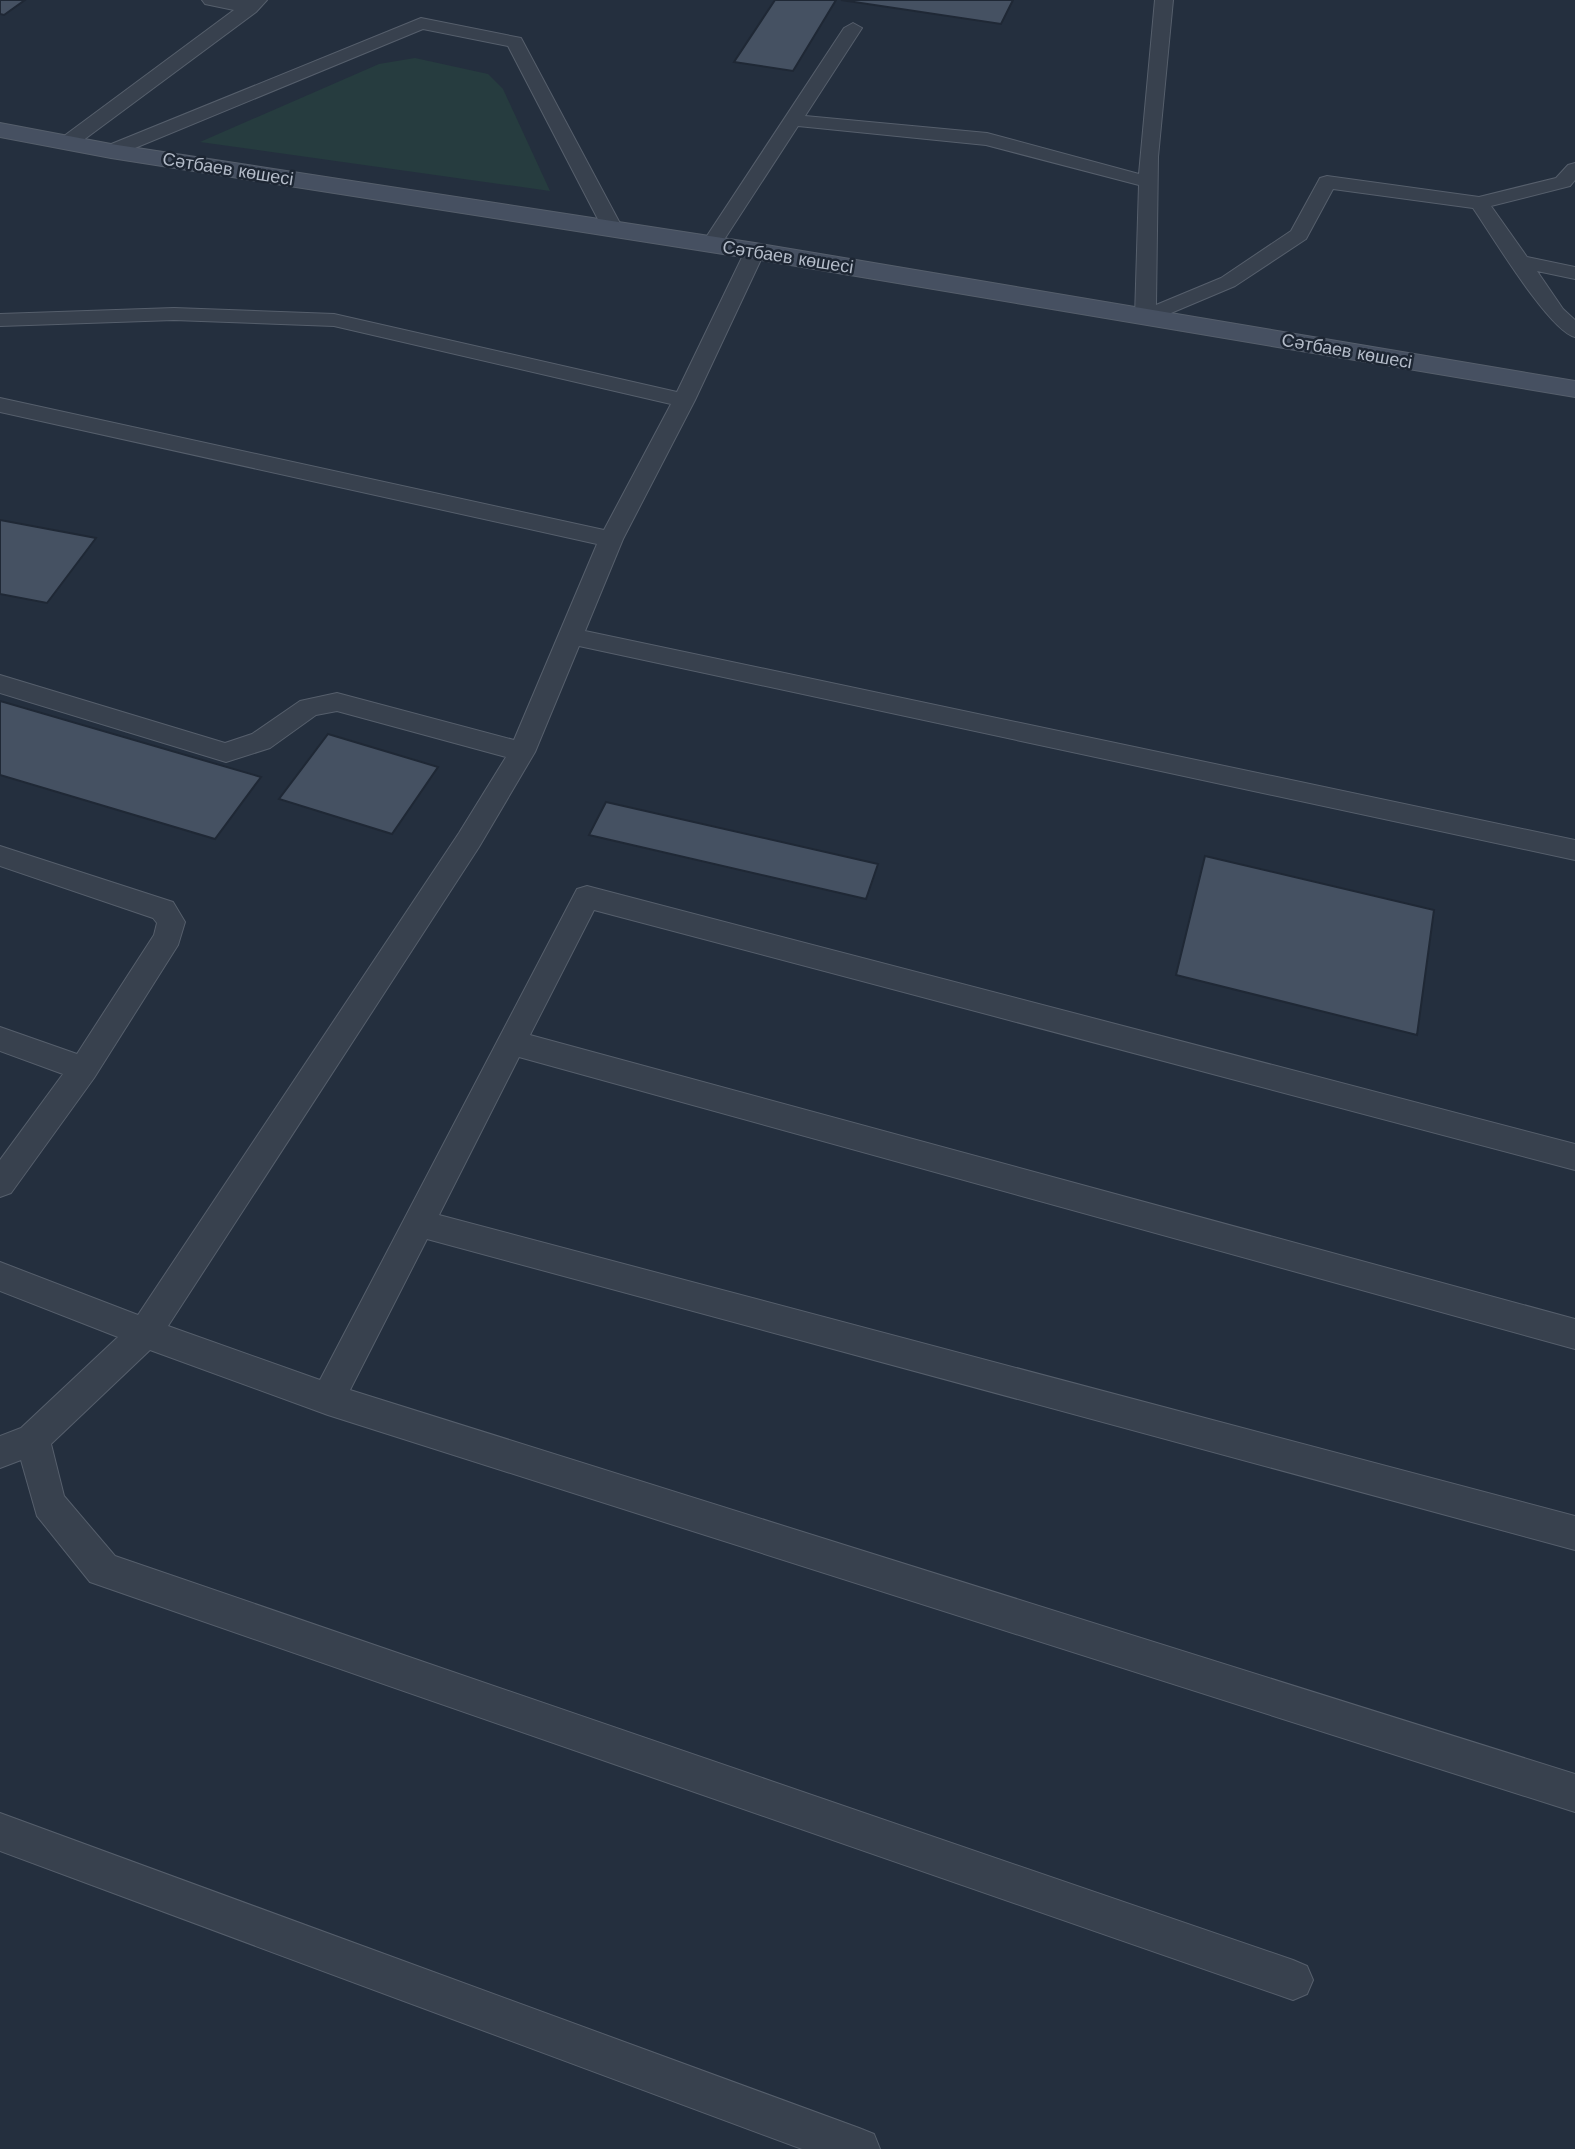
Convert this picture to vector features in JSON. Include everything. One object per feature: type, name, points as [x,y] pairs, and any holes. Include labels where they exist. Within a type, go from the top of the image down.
[{"type":"main road","name":"Сәтбаев көшесі","points":[[0,130],[111,151],[755,251],[1575,390]]},
{"type":"lane","points":[[211,0],[254,4]]},
{"type":"lane","points":[[1164,0],[1148,182],[1145,317],[1228,282],[1299,235],[1327,182],[1479,203],[1563,182],[1575,169]]},
{"type":"lane","points":[[67,143],[254,4]]},
{"type":"lane","points":[[111,151],[421,23],[515,42],[613,229]]},
{"type":"lane","points":[[711,244],[853,28]]},
{"type":"lane","points":[[792,120],[987,139],[1148,182]]},
{"type":"lane","points":[[1479,203],[1556,313],[1575,331]]},
{"type":"lane","points":[[755,251],[684,400],[611,539],[522,752],[469,840],[145,1334],[16,1445],[49,1504],[103,1570],[1293,1980]]},
{"type":"lane","points":[[1519,261],[1575,272]]},
{"type":"lane","points":[[0,320],[174,314],[334,320],[684,400]]},
{"type":"lane","points":[[0,405],[611,539]]},
{"type":"lane","points":[[571,636],[1575,850]]},
{"type":"lane","points":[[0,684],[226,753],[261,741],[309,707],[337,702],[522,752]]},
{"type":"lane","points":[[0,856],[163,910],[171,922],[167,937],[84,1069],[0,1184]]},
{"type":"lane","points":[[328,1399],[421,1224],[510,1042],[587,897],[1575,1157]]},
{"type":"lane","points":[[0,1039],[84,1069]]},
{"type":"lane","points":[[510,1042],[1575,1334]]},
{"type":"lane","points":[[421,1224],[1575,1533]]},
{"type":"lane","points":[[0,1276],[145,1334],[328,1399],[1575,1793]]},
{"type":"lane","points":[[0,1832],[859,2149]]},
{"type":"green space","points":[[415,58],[488,74],[503,89],[550,191],[200,142],[379,64]]},
{"type":"building","points":[[0,0],[25,0],[4,15],[0,14]]},
{"type":"building","points":[[775,0],[836,0],[793,71],[734,62]]},
{"type":"building","points":[[841,0],[1013,0],[1001,24]]},
{"type":"building","points":[[0,520],[96,538],[47,603],[0,594]]},
{"type":"building","points":[[0,701],[261,777],[215,839],[0,775]]},
{"type":"building","points":[[328,734],[438,767],[392,834],[279,799]]},
{"type":"building","points":[[606,802],[878,864],[866,899],[589,835]]},
{"type":"building","points":[[1205,856],[1434,910],[1417,1035],[1176,975]]}]
